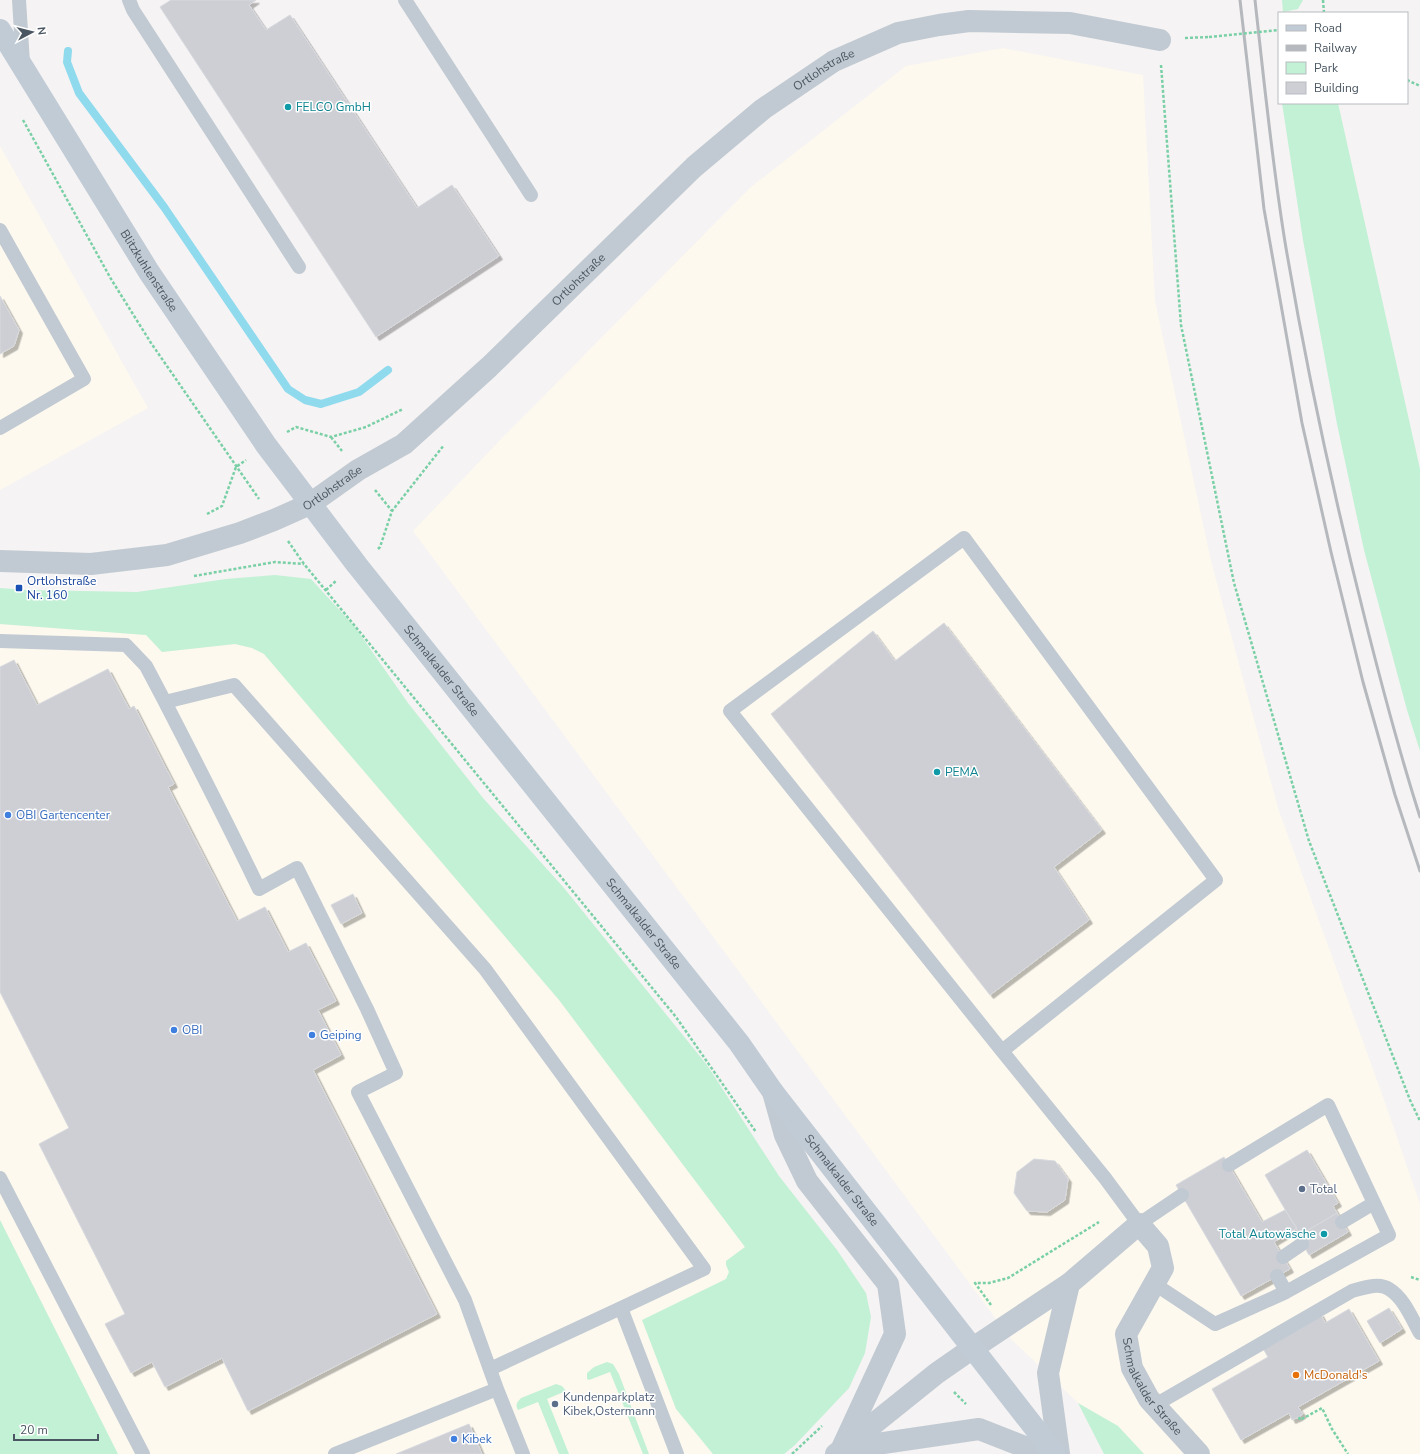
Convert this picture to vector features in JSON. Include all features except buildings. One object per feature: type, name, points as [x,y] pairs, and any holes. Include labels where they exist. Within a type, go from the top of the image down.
[{"type":"main road","name":"Blitzkuhlenstraße","points":[[0,30],[23,70],[149,272],[266,445],[310,504]]},
{"type":"main road","name":"Schmalkalder Straße","points":[[310,504],[357,565],[739,1043],[773,1092],[1055,1454]]},
{"type":"street","name":"Ortlohstraße","points":[[0,561],[91,564],[167,555],[240,533],[310,504],[358,470],[404,444],[489,367],[694,167],[763,109],[834,61],[898,33],[969,21],[1070,23],[1160,40]]},
{"type":"street","points":[[773,1092],[785,1135],[807,1181],[888,1284],[894,1334],[839,1451]]},
{"type":"street","points":[[839,1451],[937,1373],[1069,1284],[1139,1224]]},
{"type":"street","name":"Schmalkalder Straße","points":[[1139,1224],[1158,1246],[1162,1268],[1126,1334],[1132,1368],[1149,1399],[1199,1454]]},
{"type":"street","points":[[1059,1454],[1048,1373],[1069,1284]]},
{"type":"street","points":[[839,1451],[979,1429],[1043,1454]]},
{"type":"lane","points":[[19,0],[23,70]]},
{"type":"lane","points":[[129,0],[133,10],[299,267]]},
{"type":"lane","points":[[405,0],[531,195]]},
{"type":"lane","points":[[0,230],[84,379],[0,428]]},
{"type":"lane","points":[[1002,1051],[1216,880],[964,538],[730,711],[1002,1051],[1105,1178],[1139,1224],[1182,1195]]},
{"type":"lane","points":[[0,641],[126,645],[146,666],[166,702],[259,889],[297,868],[367,1009],[396,1073],[358,1092],[466,1300],[497,1389],[523,1454]]},
{"type":"lane","points":[[166,702],[234,685],[485,969],[704,1269],[490,1370]]},
{"type":"lane","points":[[1153,1283],[1215,1324],[1286,1292],[1389,1235],[1328,1105],[1229,1165]]},
{"type":"lane","points":[[0,1178],[143,1454]]},
{"type":"lane","points":[[1342,1222],[1374,1203]]},
{"type":"lane","points":[[1283,1257],[1302,1244]]},
{"type":"lane","points":[[1277,1276],[1286,1292]]},
{"type":"lane","points":[[1155,1405],[1352,1291],[1375,1286],[1389,1288],[1400,1299],[1420,1333]]},
{"type":"lane","points":[[621,1308],[677,1454]]},
{"type":"lane","points":[[335,1454],[497,1389]]},
{"type":"path","points":[[1323,0],[1324,12]]},
{"type":"path","points":[[1209,37],[1278,30]]},
{"type":"path","points":[[1160,40],[1181,325],[1234,582],[1309,842],[1410,1100],[1420,1121]]},
{"type":"path","points":[[1408,80],[1420,86]]},
{"type":"path","points":[[23,120],[111,280],[151,343],[236,468],[304,564],[676,1017],[758,1135]]},
{"type":"path","points":[[202,518],[222,506],[236,468],[266,445],[296,427],[331,437],[366,427],[408,406]]},
{"type":"path","points":[[326,590],[380,548],[392,511],[448,440]]},
{"type":"path","points":[[937,1373],[973,1412],[979,1429]]},
{"type":"path","points":[[1299,1417],[1300,1420],[1322,1408],[1332,1430],[1348,1454]]},
{"type":"shaded area","points":[[1003,48],[1143,75],[1155,301],[1211,561],[1278,808],[1382,1094],[1420,1204],[1420,1454],[1144,1454],[1118,1426],[1078,1403],[1010,1338],[413,531],[507,433],[751,187],[906,66]]},
{"type":"shaded area","points":[[0,146],[148,408],[0,490]]},
{"type":"shaded area","points":[[0,624],[147,635],[162,652],[235,644],[252,648],[264,654],[559,1000],[745,1247],[726,1261],[729,1272],[726,1279],[720,1283],[711,1452],[713,1454],[118,1454],[0,1220]]},
{"type":"green space","points":[[1282,0],[1303,0],[1298,9],[1283,12]]},
{"type":"green space","points":[[1282,104],[1338,104],[1420,469],[1420,751],[1407,710],[1364,550],[1337,424],[1303,240]]},
{"type":"green space","points":[[275,575],[311,579],[355,627],[408,703],[483,798],[564,888],[707,1065],[779,1176],[837,1250],[866,1293],[871,1317],[865,1353],[849,1388],[795,1445],[784,1454],[713,1454],[676,1409],[642,1320],[726,1279],[729,1272],[726,1261],[745,1247],[559,1000],[264,654],[252,648],[235,644],[162,652],[146,635],[0,624],[0,588],[26,590],[137,592],[226,579]]},
{"type":"green space","points":[[0,1220],[118,1454],[0,1454]]},
{"type":"green space","points":[[607,1362],[613,1364],[619,1374],[649,1454],[643,1454],[610,1372],[589,1380],[587,1379],[587,1373],[594,1367]]},
{"type":"green space","points":[[556,1384],[562,1386],[566,1391],[547,1399],[569,1454],[559,1454],[538,1402],[518,1410],[517,1407],[521,1398]]},
{"type":"green space","points":[[1078,1403],[1118,1426],[1144,1454],[1104,1454]]},
{"type":"waterway","points":[[68,51],[67,62],[79,93],[164,207],[288,389],[305,400],[321,404],[359,392],[388,370]]},
{"type":"railway","points":[[1240,0],[1264,209],[1302,423],[1331,552],[1363,682],[1395,795],[1420,871]]},
{"type":"railway","points":[[1255,0],[1268,121],[1280,212],[1311,383],[1331,476],[1364,615],[1390,717],[1420,817]]},
{"type":"place","name":"FELCO GmbH","points":[[288,107]]},
{"type":"place","name":"Ortlohstraße Nr. 160","points":[[19,588]]},
{"type":"place","name":"PEMA","points":[[937,772]]},
{"type":"place","name":"OBI Gartencenter","points":[[8,815]]},
{"type":"place","name":"OBI","points":[[174,1030]]},
{"type":"place","name":"Geiping","points":[[312,1035]]},
{"type":"place","name":"Total","points":[[1302,1189]]},
{"type":"place","name":"Total Autowäsche","points":[[1324,1234]]},
{"type":"place","name":"McDonald's","points":[[1296,1375]]},
{"type":"place","name":"Kundenparkplatz Kibek,Ostermann","points":[[555,1404]]},
{"type":"place","name":"Kibek","points":[[454,1439]]}]
